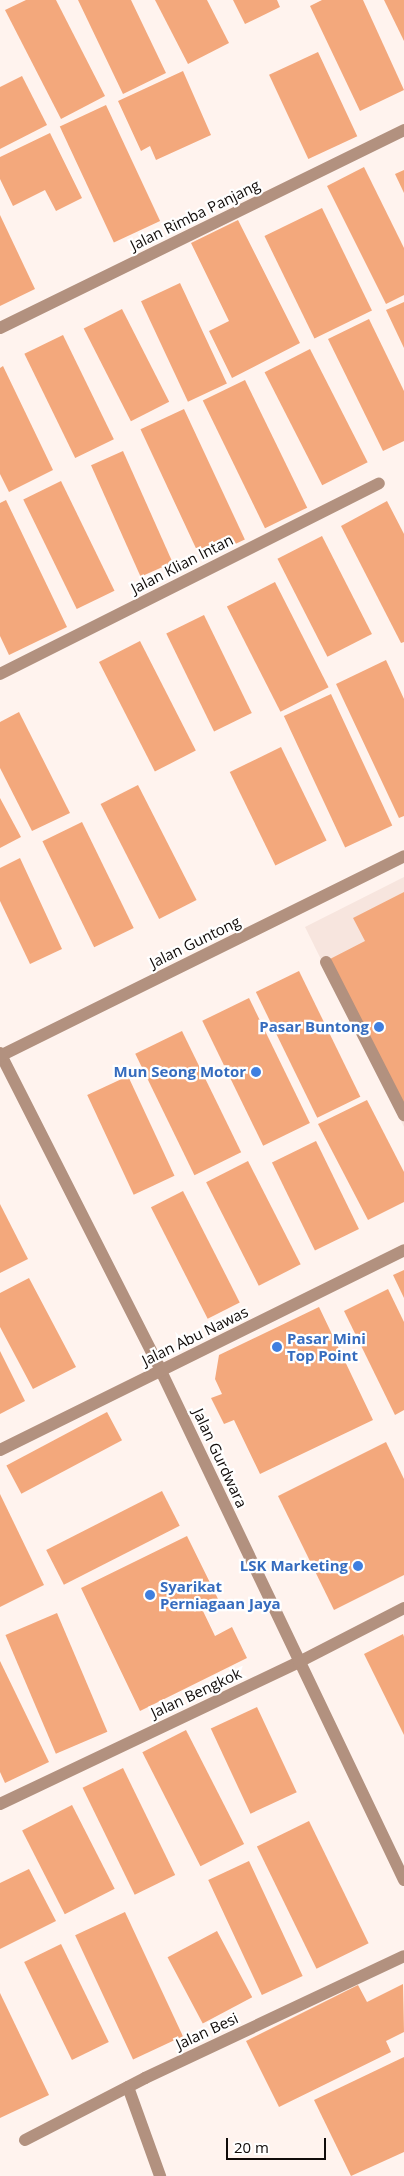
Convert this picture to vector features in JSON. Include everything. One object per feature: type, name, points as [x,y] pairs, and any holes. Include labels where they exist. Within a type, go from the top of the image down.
[{"type":"street","name":"Jalan Rimba Panjang","points":[[0,328],[404,130]]},
{"type":"street","name":"Jalan Klian Intan","points":[[0,674],[379,483]]},
{"type":"street","name":"Jalan Guntong","points":[[0,1055],[404,856]]},
{"type":"street","points":[[326,962],[404,1115]]},
{"type":"street","name":"Jalan Gurdwara","points":[[0,1055],[161,1371],[404,1880]]},
{"type":"street","name":"Jalan Abu Nawas","points":[[0,1450],[404,1250]]},
{"type":"street","name":"Jalan Bengkok","points":[[0,1804],[299,1662],[404,1608]]},
{"type":"street","name":"Jalan Besi","points":[[25,2140],[128,2087],[404,1956]]},
{"type":"street","points":[[128,2087],[160,2176]]},
{"type":"shaded area","name":"Pasar Buntong","points":[[404,877],[404,1127],[305,927]]},
{"type":"building","points":[[26,0],[56,0],[105,96],[61,119],[5,10]]},
{"type":"building","points":[[78,0],[131,0],[166,73],[123,94]]},
{"type":"building","points":[[155,0],[207,0],[229,43],[188,64]]},
{"type":"building","points":[[233,0],[277,0],[280,7],[245,24]]},
{"type":"building","points":[[322,0],[363,0],[404,90],[360,111],[310,6]]},
{"type":"building","points":[[384,0],[404,0],[404,41]]},
{"type":"building","points":[[318,52],[357,136],[308,159],[269,75]]},
{"type":"building","points":[[183,71],[211,135],[156,160],[150,146],[141,151],[118,101]]},
{"type":"building","points":[[22,76],[47,125],[0,149],[0,87]]},
{"type":"building","points":[[106,105],[160,221],[114,243],[60,127]]},
{"type":"building","points":[[50,133],[82,198],[56,211],[45,190],[13,206],[0,179],[0,157]]},
{"type":"building","points":[[364,167],[404,248],[404,295],[386,304],[327,186]]},
{"type":"building","points":[[404,170],[404,193],[395,174]]},
{"type":"building","points":[[322,208],[372,310],[314,339],[264,236]]},
{"type":"building","points":[[0,215],[35,289],[0,306]]},
{"type":"building","points":[[238,220],[300,343],[232,378],[209,331],[229,321],[191,243]]},
{"type":"building","points":[[180,283],[227,384],[188,402],[141,301]]},
{"type":"building","points":[[404,302],[404,348],[386,310]]},
{"type":"building","points":[[122,309],[169,402],[131,421],[84,329]]},
{"type":"building","points":[[369,319],[404,391],[404,441],[383,451],[328,339]]},
{"type":"building","points":[[63,335],[114,439],[75,458],[24,354]]},
{"type":"building","points":[[310,349],[368,462],[322,485],[265,372]]},
{"type":"building","points":[[3,366],[53,470],[9,492],[0,474],[0,368]]},
{"type":"building","points":[[245,380],[307,508],[265,528],[203,401]]},
{"type":"building","points":[[184,409],[245,540],[201,560],[140,429]]},
{"type":"building","points":[[123,451],[173,562],[141,577],[91,465]]},
{"type":"building","points":[[61,481],[114,591],[77,609],[23,499]]},
{"type":"building","points":[[6,500],[67,627],[9,655],[0,636],[0,503]]},
{"type":"building","points":[[387,501],[404,534],[404,642],[401,643],[341,526]]},
{"type":"building","points":[[322,536],[372,634],[327,657],[277,559]]},
{"type":"building","points":[[275,582],[329,687],[280,712],[227,607]]},
{"type":"building","points":[[204,615],[252,713],[214,731],[166,633]]},
{"type":"building","points":[[140,641],[196,751],[155,771],[99,662]]},
{"type":"building","points":[[386,660],[404,699],[404,816],[399,818],[336,684]]},
{"type":"building","points":[[331,694],[392,825],[345,847],[284,716]]},
{"type":"building","points":[[19,712],[70,813],[32,831],[0,768],[0,722]]},
{"type":"building","points":[[281,747],[327,840],[275,865],[230,772]]},
{"type":"building","points":[[138,785],[197,900],[159,919],[101,804]]},
{"type":"building","points":[[0,798],[21,837],[0,848]]},
{"type":"building","points":[[82,822],[134,928],[94,947],[42,841]]},
{"type":"building","points":[[20,858],[62,949],[30,964],[0,901],[0,868]]},
{"type":"building","name":"Pasar Buntong","points":[[404,892],[404,1105],[330,959],[365,941],[353,918]]},
{"type":"building","points":[[299,971],[360,1097],[317,1118],[256,992]]},
{"type":"building","name":"Mun Seong Motor","points":[[249,998],[310,1123],[263,1146],[202,1021]]},
{"type":"building","points":[[182,1031],[241,1152],[194,1175],[135,1054]]},
{"type":"building","points":[[128,1076],[174,1176],[134,1195],[87,1095]]},
{"type":"building","points":[[367,1100],[404,1172],[404,1202],[368,1220],[318,1124]]},
{"type":"building","points":[[316,1141],[359,1229],[315,1251],[272,1162]]},
{"type":"building","points":[[248,1161],[301,1264],[259,1286],[206,1182]]},
{"type":"building","points":[[183,1191],[240,1302],[208,1319],[151,1207]]},
{"type":"building","points":[[0,1204],[28,1259],[0,1273]]},
{"type":"building","points":[[404,1270],[404,1298],[393,1275]]},
{"type":"building","points":[[29,1278],[76,1367],[33,1389],[0,1327],[0,1293]]},
{"type":"building","points":[[388,1289],[404,1322],[404,1410],[395,1415],[344,1311]]},
{"type":"building","points":[[319,1307],[373,1420],[260,1474],[234,1420],[224,1424],[211,1398],[222,1394],[215,1379],[219,1355]]},
{"type":"building","points":[[0,1351],[25,1401],[0,1414]]},
{"type":"building","points":[[107,1412],[122,1440],[21,1494],[6,1466]]},
{"type":"building","points":[[386,1442],[404,1479],[404,1575],[334,1610],[278,1496]]},
{"type":"building","points":[[162,1491],[180,1526],[64,1585],[46,1550]]},
{"type":"building","points":[[0,1494],[44,1585],[0,1607]]},
{"type":"building","points":[[187,1536],[219,1601],[202,1609],[215,1636],[232,1627],[247,1658],[140,1711],[81,1588]]},
{"type":"building","points":[[57,1613],[107,1732],[56,1754],[5,1635]]},
{"type":"building","points":[[403,1634],[404,1637],[404,1735],[364,1654]]},
{"type":"building","points":[[0,1661],[49,1762],[5,1783],[0,1772]]},
{"type":"building","points":[[257,1707],[297,1792],[251,1814],[211,1729]]},
{"type":"building","points":[[186,1730],[244,1844],[200,1866],[142,1752]]},
{"type":"building","points":[[123,1768],[175,1875],[135,1895],[83,1788]]},
{"type":"building","points":[[72,1805],[115,1889],[65,1914],[22,1830]]},
{"type":"building","points":[[309,1821],[369,1943],[316,1969],[257,1846]]},
{"type":"building","points":[[249,1861],[303,1976],[262,1995],[208,1880]]},
{"type":"building","points":[[29,1869],[56,1921],[0,1949],[0,1883]]},
{"type":"building","points":[[125,1912],[183,2036],[133,2059],[75,1935]]},
{"type":"building","points":[[217,1931],[252,1997],[203,2024],[168,1957]]},
{"type":"building","points":[[61,1944],[109,2042],[72,2060],[24,1962]]},
{"type":"building","points":[[403,1984],[404,2032],[386,2041],[391,2052],[279,2107],[246,2041],[358,1985],[367,2002]]},
{"type":"building","points":[[0,1993],[49,2095],[0,2118]]},
{"type":"building","points":[[404,2057],[404,2152],[351,2176],[314,2100]]},
{"type":"place","name":"Pasar Buntong","points":[[379,1027]]},
{"type":"place","name":"Mun Seong Motor","points":[[256,1072]]},
{"type":"place","name":"Pasar Mini Top Point","points":[[277,1347]]},
{"type":"place","name":"LSK Marketing","points":[[358,1566]]},
{"type":"place","name":"Syarikat Perniagaan Jaya","points":[[150,1595]]}]
